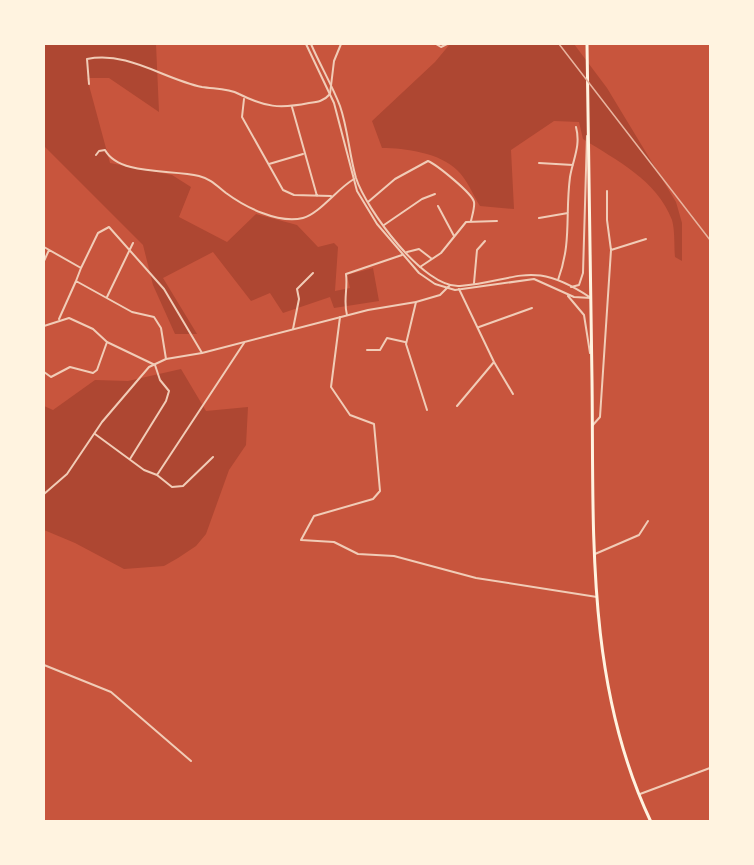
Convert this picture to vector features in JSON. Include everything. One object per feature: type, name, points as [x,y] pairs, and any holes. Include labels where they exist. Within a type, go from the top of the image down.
[{"type":"highway","points":[[587,44],[592,426],[595,554],[601,654],[620,741],[651,822]]},
{"type":"street","points":[[306,44],[330,94],[343,133],[352,179],[365,207],[402,255],[428,280],[460,290],[534,279],[566,294],[582,299],[591,298]]},
{"type":"street","points":[[311,44],[332,87],[344,120],[356,177],[368,202],[419,267],[449,287]]},
{"type":"street","points":[[88,84],[87,59],[128,61],[202,87],[239,94],[244,99],[275,108],[292,107],[323,100],[330,94],[334,61],[341,44]]},
{"type":"street","points":[[436,44],[441,47],[447,44]]},
{"type":"street","points":[[244,99],[242,117],[283,190],[288,194],[331,196]]},
{"type":"street","points":[[292,107],[316,196]]},
{"type":"street","points":[[558,281],[567,249],[573,165],[578,149],[576,127]]},
{"type":"street","points":[[570,287],[579,285],[583,273],[588,130]]},
{"type":"street","points":[[96,155],[99,151],[105,150],[109,158],[121,165],[204,178],[252,208],[283,218],[307,217],[356,177]]},
{"type":"street","points":[[269,164],[303,154]]},
{"type":"street","points":[[368,202],[395,179],[428,161],[457,181],[471,197],[474,202],[471,221]]},
{"type":"street","points":[[539,163],[573,165]]},
{"type":"street","points":[[592,426],[600,417],[611,250],[607,220],[607,191]]},
{"type":"street","points":[[384,225],[422,199],[435,194]]},
{"type":"street","points":[[438,206],[454,236]]},
{"type":"street","points":[[539,219],[568,213]]},
{"type":"street","points":[[419,267],[441,253],[462,225],[471,221],[497,221]]},
{"type":"street","points":[[58,320],[98,233],[109,227],[164,289],[168,300],[202,353]]},
{"type":"street","points":[[611,250],[646,239]]},
{"type":"street","points":[[474,283],[477,250],[485,241]]},
{"type":"street","points":[[107,297],[132,243]]},
{"type":"street","points":[[44,247],[81,268]]},
{"type":"street","points":[[407,252],[419,249],[432,259]]},
{"type":"street","points":[[44,261],[49,250]]},
{"type":"street","points":[[347,315],[344,304],[348,286],[346,274],[402,255]]},
{"type":"street","points":[[293,329],[299,299],[297,289],[313,273]]},
{"type":"street","points":[[44,494],[67,474],[142,373],[166,359],[244,343],[347,315],[416,302],[440,295],[449,287],[532,273],[558,281],[591,298]]},
{"type":"street","points":[[76,281],[132,312],[154,317],[161,328],[166,359]]},
{"type":"street","points":[[458,286],[494,362],[513,394]]},
{"type":"street","points":[[566,294],[584,315],[592,366]]},
{"type":"street","points":[[416,302],[406,342],[427,410]]},
{"type":"street","points":[[479,327],[532,308]]},
{"type":"street","points":[[340,317],[331,387],[350,415],[374,424],[380,491],[373,498],[314,516],[301,540],[334,542],[358,554],[394,556],[476,578],[597,597]]},
{"type":"street","points":[[44,326],[65,318],[81,323],[107,342],[155,364],[160,380],[169,391],[166,401],[130,459]]},
{"type":"street","points":[[367,350],[380,350],[387,338],[406,342]]},
{"type":"street","points":[[44,372],[51,377],[70,367],[93,373],[97,370],[107,342]]},
{"type":"street","points":[[157,476],[244,343]]},
{"type":"street","points":[[457,406],[494,362]]},
{"type":"street","points":[[94,435],[172,488],[183,486],[213,457]]},
{"type":"street","points":[[595,554],[639,535],[648,521]]},
{"type":"street","points":[[44,665],[111,692],[191,761]]},
{"type":"street","points":[[640,794],[711,768]]},
{"type":"shaded area","points":[[44,44],[156,44],[159,112],[109,78],[87,78],[110,163],[172,175],[191,187],[179,217],[227,242],[256,214],[297,225],[318,247],[334,243],[338,247],[335,291],[350,288],[347,275],[373,268],[379,301],[334,308],[330,297],[283,313],[270,293],[251,301],[213,252],[163,278],[197,334],[175,334],[153,285],[143,245],[44,146]]},
{"type":"shaded area","points":[[450,44],[574,44],[607,88],[676,202],[682,223],[682,261],[675,257],[672,220],[656,193],[622,163],[583,139],[579,122],[554,121],[511,150],[514,209],[480,206],[461,174],[441,159],[411,150],[382,148],[372,121],[435,62]]},
{"type":"shaded area","points":[[181,369],[206,411],[248,407],[246,445],[229,470],[206,534],[196,546],[164,566],[124,569],[75,543],[44,530],[44,406],[53,410],[95,380],[128,381]]},
{"type":"railway","points":[[559,44],[710,240]]}]
